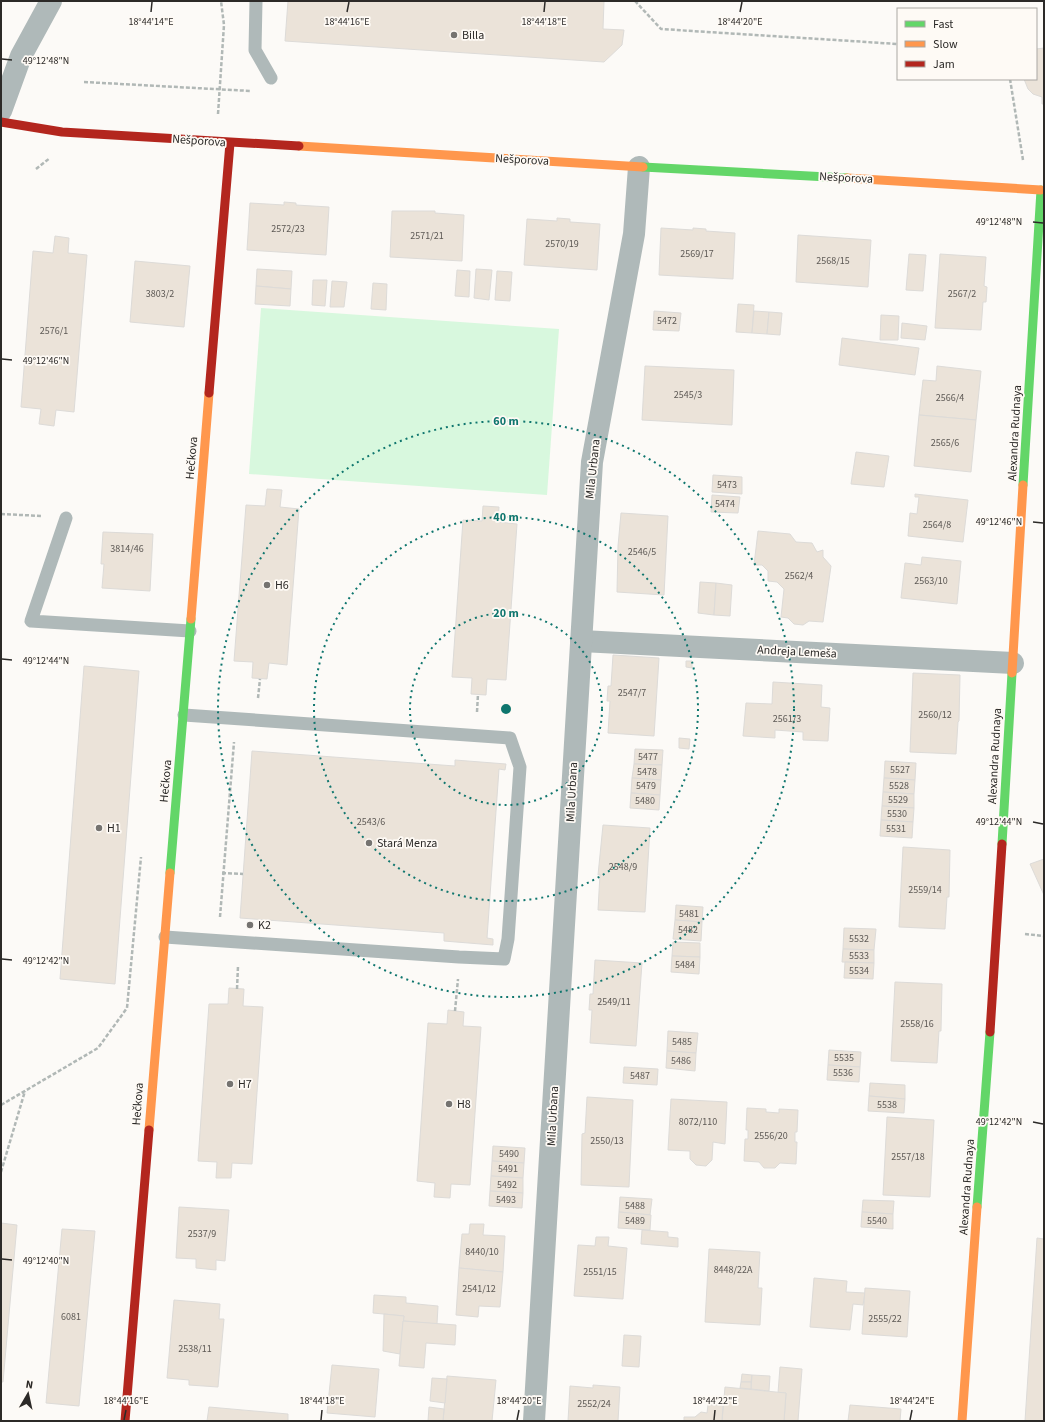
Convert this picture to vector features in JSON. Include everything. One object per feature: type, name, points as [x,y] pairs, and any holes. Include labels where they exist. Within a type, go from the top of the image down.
[{"type":"street","points":[[1,111],[21,56],[51,1]]},
{"type":"street","name":"Nešporova","points":[[1,122],[62,132],[230,143],[1043,189]]},
{"type":"street","name":"Hečkova","points":[[125,1421],[230,143]]},
{"type":"street","name":"Mila Urbana","points":[[534,1421],[592,462],[634,234],[639,167]]},
{"type":"street","name":"Alexandra Rudnaya","points":[[962,1421],[985,1112],[1043,189]]},
{"type":"street","name":"Andreja Lemeša","points":[[581,641],[1013,663]]},
{"type":"lane","points":[[256,1],[255,50],[271,78]]},
{"type":"lane","points":[[66,518],[31,621],[190,631]]},
{"type":"lane","points":[[165,937],[459,958],[504,959],[508,939],[520,767],[510,738],[184,714]]},
{"type":"path","points":[[221,1],[224,25],[217,125],[230,143]]},
{"type":"path","points":[[635,1],[661,29],[897,44]]},
{"type":"path","points":[[1010,80],[1023,159],[1043,189]]},
{"type":"path","points":[[84,82],[256,91]]},
{"type":"path","points":[[36,169],[54,156]]},
{"type":"path","points":[[1,514],[66,518]]},
{"type":"path","points":[[217,941],[234,738],[225,737],[227,718]]},
{"type":"path","points":[[1,1105],[98,1048],[127,1008],[142,852]]},
{"type":"path","points":[[222,873],[243,874]]},
{"type":"path","points":[[1018,934],[1044,936]]},
{"type":"path","points":[[455,1011],[459,958]]},
{"type":"path","points":[[1,1172],[25,1091]]},
{"type":"green space","points":[[261,308],[559,329],[547,495],[249,474]]},
{"type":"building","name":"Billa","points":[[288,1],[604,1],[603,29],[624,30],[622,45],[604,62],[285,41]]},
{"type":"building","points":[[1044,48],[1044,104],[1042,104],[1042,97],[1033,94],[1028,89],[1024,80],[1037,80],[1037,49]]},
{"type":"building","points":[[284,202],[296,203],[296,205],[329,207],[326,255],[247,250],[250,203],[284,205]]},
{"type":"building","points":[[392,211],[435,211],[435,213],[464,215],[462,261],[390,257]]},
{"type":"building","points":[[557,218],[570,219],[570,222],[600,224],[597,270],[524,265],[527,219],[557,221]]},
{"type":"building","points":[[661,228],[693,230],[693,228],[706,229],[706,231],[735,233],[733,279],[659,275]]},
{"type":"building","points":[[798,235],[871,240],[868,287],[796,282]]},
{"type":"building","points":[[55,236],[69,238],[68,253],[87,255],[74,412],[56,410],[54,426],[39,424],[41,409],[21,407],[33,251],[53,253]]},
{"type":"building","points":[[909,254],[926,255],[923,291],[906,290]]},
{"type":"building","points":[[940,254],[986,257],[984,286],[987,287],[986,302],[983,302],[981,330],[935,328]]},
{"type":"building","points":[[135,261],[190,266],[184,327],[130,322]]},
{"type":"building","points":[[257,269],[292,271],[291,289],[256,286]]},
{"type":"building","points":[[476,269],[492,270],[489,300],[474,298]]},
{"type":"building","points":[[457,270],[470,271],[469,297],[455,296]]},
{"type":"building","points":[[497,271],[512,272],[510,301],[495,300]]},
{"type":"building","points":[[313,280],[327,280],[325,306],[312,305]]},
{"type":"building","points":[[332,281],[347,282],[344,307],[330,307]]},
{"type":"building","points":[[373,283],[387,284],[386,310],[371,309]]},
{"type":"building","points":[[256,286],[291,289],[290,306],[255,304]]},
{"type":"building","points":[[738,304],[754,305],[752,333],[736,332]]},
{"type":"building","points":[[654,311],[681,313],[679,331],[653,330]]},
{"type":"building","points":[[754,311],[769,312],[767,334],[752,333]]},
{"type":"building","points":[[769,312],[782,313],[780,335],[767,334]]},
{"type":"building","points":[[881,315],[899,316],[898,340],[880,340]]},
{"type":"building","points":[[902,323],[927,326],[925,340],[901,338]]},
{"type":"building","points":[[842,338],[919,348],[915,375],[839,365]]},
{"type":"building","points":[[645,366],[734,370],[732,425],[642,420]]},
{"type":"building","points":[[937,366],[981,371],[976,420],[919,415],[923,380],[936,381]]},
{"type":"building","points":[[919,415],[976,420],[971,472],[914,466]]},
{"type":"building","points":[[856,452],[889,456],[884,487],[851,484]]},
{"type":"building","points":[[713,475],[742,477],[742,494],[712,492]]},
{"type":"building","name":"H6","points":[[267,489],[282,490],[280,507],[299,509],[287,665],[269,663],[267,679],[252,678],[253,662],[234,661],[246,505],[265,506]]},
{"type":"building","points":[[915,494],[968,500],[963,542],[908,536],[910,513],[917,514],[919,497],[915,497]]},
{"type":"building","points":[[712,495],[740,497],[738,513],[711,512]]},
{"type":"building","points":[[483,506],[499,507],[498,522],[517,524],[506,680],[487,679],[486,695],[471,694],[472,678],[452,677],[463,520],[482,521]]},
{"type":"building","points":[[621,513],[668,516],[664,595],[617,592],[618,546]]},
{"type":"building","points":[[758,531],[790,534],[796,542],[812,543],[817,552],[823,550],[823,557],[831,566],[823,622],[809,621],[803,625],[794,624],[788,618],[781,617],[784,589],[777,582],[768,581],[768,571],[762,565],[754,565]]},
{"type":"building","points":[[103,532],[153,534],[150,591],[102,588],[104,564],[101,564]]},
{"type":"building","points":[[922,557],[961,561],[957,604],[901,598],[905,563],[921,565]]},
{"type":"building","points":[[700,582],[716,583],[714,615],[698,613]]},
{"type":"building","points":[[716,583],[732,585],[730,616],[714,615]]},
{"type":"building","points":[[613,655],[659,658],[654,736],[608,733],[610,701],[607,701],[608,686],[611,686]]},
{"type":"building","points":[[686,661],[692,661],[692,668],[686,667]]},
{"type":"building","name":"H1","points":[[84,666],[139,671],[115,984],[60,979]]},
{"type":"building","points":[[913,673],[960,675],[959,721],[956,754],[910,752]]},
{"type":"building","points":[[773,682],[822,685],[821,707],[830,708],[828,741],[803,740],[803,732],[775,730],[775,738],[743,736],[746,703],[772,704]]},
{"type":"building","points":[[679,738],[690,739],[689,749],[679,748]]},
{"type":"building","points":[[635,749],[663,750],[662,765],[634,764]]},
{"type":"building","points":[[252,751],[455,766],[455,760],[506,764],[505,770],[499,769],[487,938],[493,939],[493,945],[444,941],[444,933],[240,918]]},
{"type":"building","points":[[885,761],[916,763],[915,780],[884,778]]},
{"type":"building","points":[[634,764],[662,765],[661,780],[632,778]]},
{"type":"building","points":[[632,778],[661,780],[660,795],[631,793]]},
{"type":"building","points":[[884,778],[915,780],[914,794],[883,792]]},
{"type":"building","points":[[883,792],[914,794],[914,808],[882,806]]},
{"type":"building","points":[[631,793],[660,795],[659,810],[630,808]]},
{"type":"building","points":[[882,806],[914,808],[913,822],[881,820]]},
{"type":"building","points":[[881,820],[913,822],[912,838],[880,836]]},
{"type":"building","points":[[603,825],[650,828],[645,912],[598,910],[600,874],[598,875]]},
{"type":"building","points":[[903,847],[950,850],[949,897],[947,897],[945,929],[899,927]]},
{"type":"building","points":[[1044,859],[1044,895],[1030,864]]},
{"type":"building","points":[[676,905],[703,907],[702,922],[675,920]]},
{"type":"building","points":[[675,920],[702,922],[701,941],[673,939]]},
{"type":"building","points":[[844,928],[876,929],[874,950],[843,949]]},
{"type":"building","points":[[673,942],[700,943],[700,957],[672,956]]},
{"type":"building","points":[[843,949],[874,950],[874,963],[842,962]]},
{"type":"building","points":[[672,956],[700,957],[699,974],[671,972]]},
{"type":"building","points":[[595,960],[642,963],[636,1046],[590,1043],[592,1010],[589,1010],[590,994],[593,994]]},
{"type":"building","points":[[845,962],[874,963],[873,979],[844,978]]},
{"type":"building","points":[[895,982],[942,984],[941,1031],[939,1031],[937,1063],[891,1061]]},
{"type":"building","name":"H7","points":[[229,988],[244,989],[243,1006],[263,1007],[252,1164],[232,1163],[231,1178],[216,1178],[217,1162],[198,1161],[209,1004],[228,1004]]},
{"type":"building","name":"H8","points":[[448,1010],[464,1012],[463,1026],[481,1027],[470,1185],[451,1184],[450,1198],[434,1197],[435,1183],[417,1181],[428,1023],[447,1024]]},
{"type":"building","points":[[668,1031],[698,1033],[696,1053],[667,1051]]},
{"type":"building","points":[[829,1050],[861,1052],[860,1067],[828,1065]]},
{"type":"building","points":[[667,1051],[696,1053],[695,1071],[666,1068]]},
{"type":"building","points":[[828,1065],[860,1067],[859,1082],[827,1080]]},
{"type":"building","points":[[624,1067],[658,1069],[657,1085],[623,1083]]},
{"type":"building","points":[[870,1083],[905,1085],[905,1099],[869,1096]]},
{"type":"building","points":[[869,1096],[905,1099],[904,1113],[868,1111]]},
{"type":"building","points":[[587,1097],[633,1100],[629,1187],[581,1185],[582,1134],[585,1133]]},
{"type":"building","points":[[671,1099],[727,1102],[725,1144],[713,1142],[712,1160],[706,1166],[696,1165],[690,1159],[690,1151],[668,1150]]},
{"type":"building","points":[[747,1108],[766,1109],[766,1112],[779,1113],[779,1109],[798,1110],[797,1132],[795,1132],[795,1142],[797,1142],[796,1164],[780,1163],[775,1168],[764,1168],[759,1162],[744,1161],[745,1139],[748,1139],[748,1130],[746,1130]]},
{"type":"building","points":[[887,1117],[934,1120],[930,1197],[883,1195]]},
{"type":"building","points":[[493,1146],[525,1148],[524,1163],[492,1161]]},
{"type":"building","points":[[492,1161],[524,1163],[523,1178],[491,1176]]},
{"type":"building","points":[[491,1176],[523,1178],[523,1193],[490,1191]]},
{"type":"building","points":[[490,1191],[523,1193],[522,1208],[489,1206]]},
{"type":"building","points":[[620,1197],[652,1199],[650,1215],[619,1212]]},
{"type":"building","points":[[863,1200],[894,1201],[893,1214],[862,1212]]},
{"type":"building","points":[[179,1207],[229,1210],[225,1261],[216,1260],[216,1270],[196,1268],[196,1259],[176,1258]]},
{"type":"building","points":[[619,1212],[651,1215],[650,1230],[618,1228]]},
{"type":"building","points":[[862,1212],[893,1214],[893,1229],[861,1227]]},
{"type":"building","points":[[1,1223],[17,1225],[3,1382],[1,1382]]},
{"type":"building","points":[[470,1224],[484,1224],[483,1235],[505,1236],[503,1272],[459,1268],[462,1234],[469,1234]]},
{"type":"building","points":[[62,1229],[95,1231],[79,1406],[46,1403]]},
{"type":"building","points":[[642,1230],[668,1232],[668,1237],[678,1238],[678,1247],[641,1244]]},
{"type":"building","points":[[596,1237],[609,1237],[608,1246],[627,1248],[623,1299],[574,1296],[578,1245],[595,1246]]},
{"type":"building","points":[[1037,1238],[1044,1239],[1044,1421],[1025,1421]]},
{"type":"building","points":[[709,1249],[760,1252],[758,1288],[762,1288],[760,1325],[705,1322]]},
{"type":"building","points":[[459,1268],[503,1272],[500,1307],[479,1306],[478,1317],[456,1315]]},
{"type":"building","points":[[814,1278],[847,1281],[846,1292],[865,1293],[863,1305],[853,1304],[850,1330],[810,1327]]},
{"type":"building","points":[[865,1288],[910,1291],[907,1337],[862,1334]]},
{"type":"building","points":[[374,1295],[406,1297],[406,1303],[438,1306],[437,1324],[403,1321],[404,1316],[373,1313]]},
{"type":"building","points":[[174,1300],[220,1304],[219,1319],[224,1319],[218,1387],[189,1385],[189,1380],[167,1378]]},
{"type":"building","points":[[384,1314],[404,1316],[400,1354],[383,1351]]},
{"type":"building","points":[[403,1321],[456,1325],[455,1345],[426,1343],[424,1368],[399,1366]]},
{"type":"building","points":[[624,1335],[641,1336],[639,1367],[622,1366]]},
{"type":"building","points":[[332,1365],[379,1369],[375,1417],[327,1413]]},
{"type":"building","points":[[780,1367],[802,1369],[798,1421],[784,1421],[786,1393],[778,1393]]},
{"type":"building","points":[[742,1374],[752,1375],[751,1382],[741,1382]]},
{"type":"building","points":[[752,1375],[770,1376],[769,1391],[751,1389]]},
{"type":"building","points":[[447,1376],[496,1380],[492,1421],[443,1421]]},
{"type":"building","points":[[432,1378],[447,1379],[445,1403],[430,1401]]},
{"type":"building","points":[[741,1382],[751,1382],[751,1389],[740,1388]]},
{"type":"building","points":[[593,1385],[620,1387],[618,1421],[568,1421],[570,1386],[593,1388]]},
{"type":"building","points":[[725,1387],[786,1393],[784,1421],[722,1421]]},
{"type":"building","points":[[708,1405],[723,1405],[722,1421],[684,1421],[684,1417],[695,1417],[701,1412],[707,1413]]},
{"type":"building","points":[[850,1405],[901,1409],[900,1421],[848,1421]]},
{"type":"building","points":[[209,1407],[288,1414],[288,1421],[207,1421]]},
{"type":"building","points":[[429,1407],[444,1409],[443,1421],[428,1421]]},
{"type":"traffic: fast","points":[[643,167],[847,178]]},
{"type":"traffic: fast","points":[[1023,485],[1041,190]]},
{"type":"traffic: fast","points":[[170,873],[191,619]]},
{"type":"traffic: fast","points":[[1002,844],[1012,673]]},
{"type":"traffic: fast","points":[[977,1207],[990,1032]]},
{"type":"traffic: slow","points":[[299,146],[643,167]]},
{"type":"traffic: slow","points":[[847,178],[1041,190]]},
{"type":"traffic: slow","points":[[191,619],[209,393]]},
{"type":"traffic: slow","points":[[1012,673],[1023,485]]},
{"type":"traffic: slow","points":[[149,1130],[170,873]]},
{"type":"traffic: slow","points":[[962,1421],[977,1207]]},
{"type":"traffic: jam","points":[[1,122],[62,132],[299,146]]},
{"type":"traffic: jam","points":[[209,393],[230,143]]},
{"type":"traffic: jam","points":[[990,1032],[1002,844]]},
{"type":"traffic: jam","points":[[125,1421],[149,1130]]},
{"type":"place","name":"Billa","points":[[454,35]]},
{"type":"place","name":"H6","points":[[267,585]]},
{"type":"place","name":"H1","points":[[99,828]]},
{"type":"place","name":"Stará Menza","points":[[369,843]]},
{"type":"place","name":"K2","points":[[250,925]]},
{"type":"place","name":"H7","points":[[230,1084]]},
{"type":"place","name":"H8","points":[[449,1104]]}]
